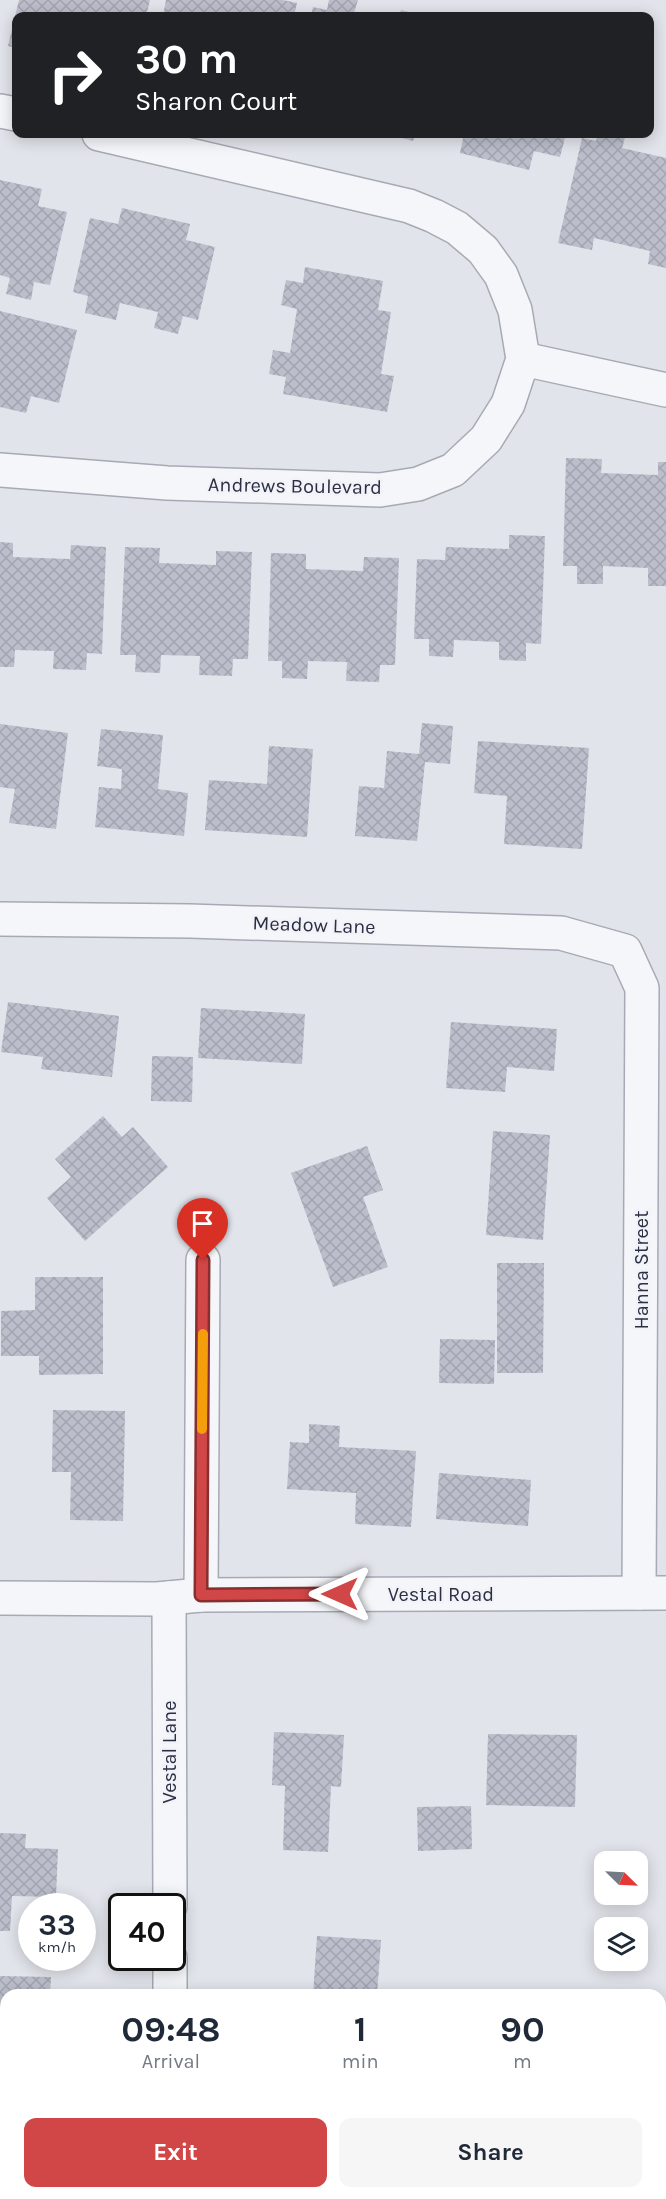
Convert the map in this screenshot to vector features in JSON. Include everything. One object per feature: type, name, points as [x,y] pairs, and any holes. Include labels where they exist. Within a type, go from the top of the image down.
[{"type":"street","name":"Andrews Boulevard","points":[[0,470],[178,484],[380,489],[418,484],[453,470],[486,439],[508,404],[523,359],[515,310],[501,275],[483,250],[457,228],[434,216],[397,203],[116,138]]},
{"type":"street","points":[[523,359],[666,390]]},
{"type":"street","name":"Meadow Lane","points":[[0,919],[190,921],[561,933],[625,951]]},
{"type":"street","name":"Hanna Street","points":[[625,951],[642,988],[653,1593]]},
{"type":"street","points":[[201,1595],[203,1260]]},
{"type":"street","name":"Vestal Road","points":[[0,1598],[653,1593]]},
{"type":"street","name":"Vestal Lane","points":[[169,1598],[170,1893]]},
{"type":"street","points":[[170,1971],[170,1989]]},
{"type":"building","points":[[19,0],[150,0],[147,12],[16,12]]},
{"type":"building","points":[[166,0],[283,0],[297,3],[295,12],[164,12]]},
{"type":"building","points":[[329,0],[358,0],[354,12],[312,12],[313,7],[327,10]]},
{"type":"building","points":[[12,29],[12,47],[8,46]]},
{"type":"building","points":[[463,138],[565,138],[560,157],[534,151],[529,170],[460,153]]},
{"type":"building","points":[[582,138],[596,141],[597,138],[625,138],[622,148],[666,158],[666,268],[648,264],[650,251],[594,238],[592,250],[558,243]]},
{"type":"building","points":[[0,180],[42,189],[38,206],[67,212],[50,285],[34,282],[31,300],[6,294],[10,278],[0,275]]},
{"type":"building","points":[[122,208],[190,224],[186,240],[215,247],[198,320],[183,316],[178,334],[154,328],[158,312],[120,303],[116,320],[85,313],[88,296],[73,292],[90,218],[118,224]]},
{"type":"building","points":[[305,267],[383,281],[378,310],[391,312],[381,374],[394,376],[387,412],[283,394],[286,377],[269,374],[273,350],[290,353],[297,309],[281,305],[286,280],[303,283]]},
{"type":"building","points":[[0,311],[77,330],[59,403],[31,396],[26,413],[0,407]]},
{"type":"building","points":[[566,458],[602,459],[601,473],[658,475],[658,462],[666,462],[666,586],[648,586],[648,568],[603,566],[603,584],[577,584],[577,566],[563,566]]},
{"type":"building","points":[[509,535],[545,536],[541,644],[526,643],[526,661],[499,660],[499,642],[454,640],[453,657],[429,656],[429,639],[414,639],[417,559],[445,560],[446,547],[509,549]]},
{"type":"building","points":[[0,542],[13,543],[13,557],[70,559],[71,545],[106,547],[102,654],[87,653],[86,670],[53,669],[54,651],[15,650],[14,667],[0,667]]},
{"type":"building","points":[[125,547],[160,548],[159,563],[216,565],[216,551],[252,552],[248,659],[233,659],[232,676],[199,675],[200,656],[161,655],[160,673],[135,672],[136,655],[120,655]]},
{"type":"building","points":[[271,553],[306,554],[306,569],[363,571],[364,557],[399,558],[395,665],[380,665],[379,682],[346,681],[347,662],[308,661],[307,679],[282,678],[282,661],[268,661]]},
{"type":"building","points":[[422,723],[453,726],[450,764],[425,762],[417,841],[355,836],[359,786],[384,788],[387,751],[419,754]]},
{"type":"building","points":[[0,724],[68,733],[56,829],[9,823],[15,789],[0,787]]},
{"type":"building","points":[[101,729],[163,735],[158,789],[188,793],[184,836],[95,827],[99,787],[121,789],[122,769],[97,766]]},
{"type":"building","points":[[478,741],[589,748],[582,849],[504,844],[507,796],[474,793]]},
{"type":"building","points":[[269,746],[313,749],[307,837],[205,830],[209,780],[267,784]]},
{"type":"building","points":[[8,1002],[119,1016],[112,1077],[41,1069],[43,1057],[1,1052]]},
{"type":"building","points":[[201,1008],[305,1014],[302,1064],[198,1058]]},
{"type":"building","points":[[451,1022],[557,1029],[554,1071],[507,1067],[505,1092],[446,1088]]},
{"type":"building","points":[[152,1056],[193,1057],[192,1102],[151,1101]]},
{"type":"building","points":[[103,1116],[122,1137],[133,1127],[168,1167],[85,1241],[47,1198],[71,1177],[55,1159]]},
{"type":"building","points":[[493,1131],[550,1135],[543,1240],[486,1235]]},
{"type":"building","points":[[367,1146],[383,1190],[363,1197],[388,1267],[333,1287],[291,1173]]},
{"type":"building","points":[[497,1263],[544,1263],[543,1373],[497,1373]]},
{"type":"building","points":[[35,1277],[103,1277],[103,1374],[39,1375],[39,1356],[1,1356],[1,1311],[35,1310]]},
{"type":"building","points":[[440,1339],[495,1340],[494,1384],[439,1383]]},
{"type":"building","points":[[53,1410],[125,1411],[123,1521],[70,1520],[71,1472],[52,1472]]},
{"type":"building","points":[[309,1424],[340,1426],[339,1447],[416,1451],[411,1527],[355,1524],[356,1493],[287,1489],[290,1442],[309,1443]]},
{"type":"building","points":[[439,1473],[531,1480],[528,1526],[436,1519]]},
{"type":"building","points":[[274,1732],[344,1735],[341,1787],[331,1786],[328,1852],[283,1850],[285,1786],[272,1785]]},
{"type":"building","points":[[488,1734],[577,1735],[575,1807],[486,1805]]},
{"type":"building","points":[[471,1806],[472,1849],[418,1851],[417,1807]]},
{"type":"building","points":[[0,1833],[26,1834],[25,1848],[58,1849],[56,1893],[18,1893],[18,1896],[12,1896],[10,1931],[0,1931]]},
{"type":"building","points":[[317,1936],[381,1940],[377,1989],[313,1989]]},
{"type":"building","points":[[0,1976],[51,1977],[50,1989],[0,1989]]},
{"type":"slow traffic","points":[[202,1429],[203,1334]]},
{"type":"route","points":[[203,1260],[201,1595],[340,1594]]}]
